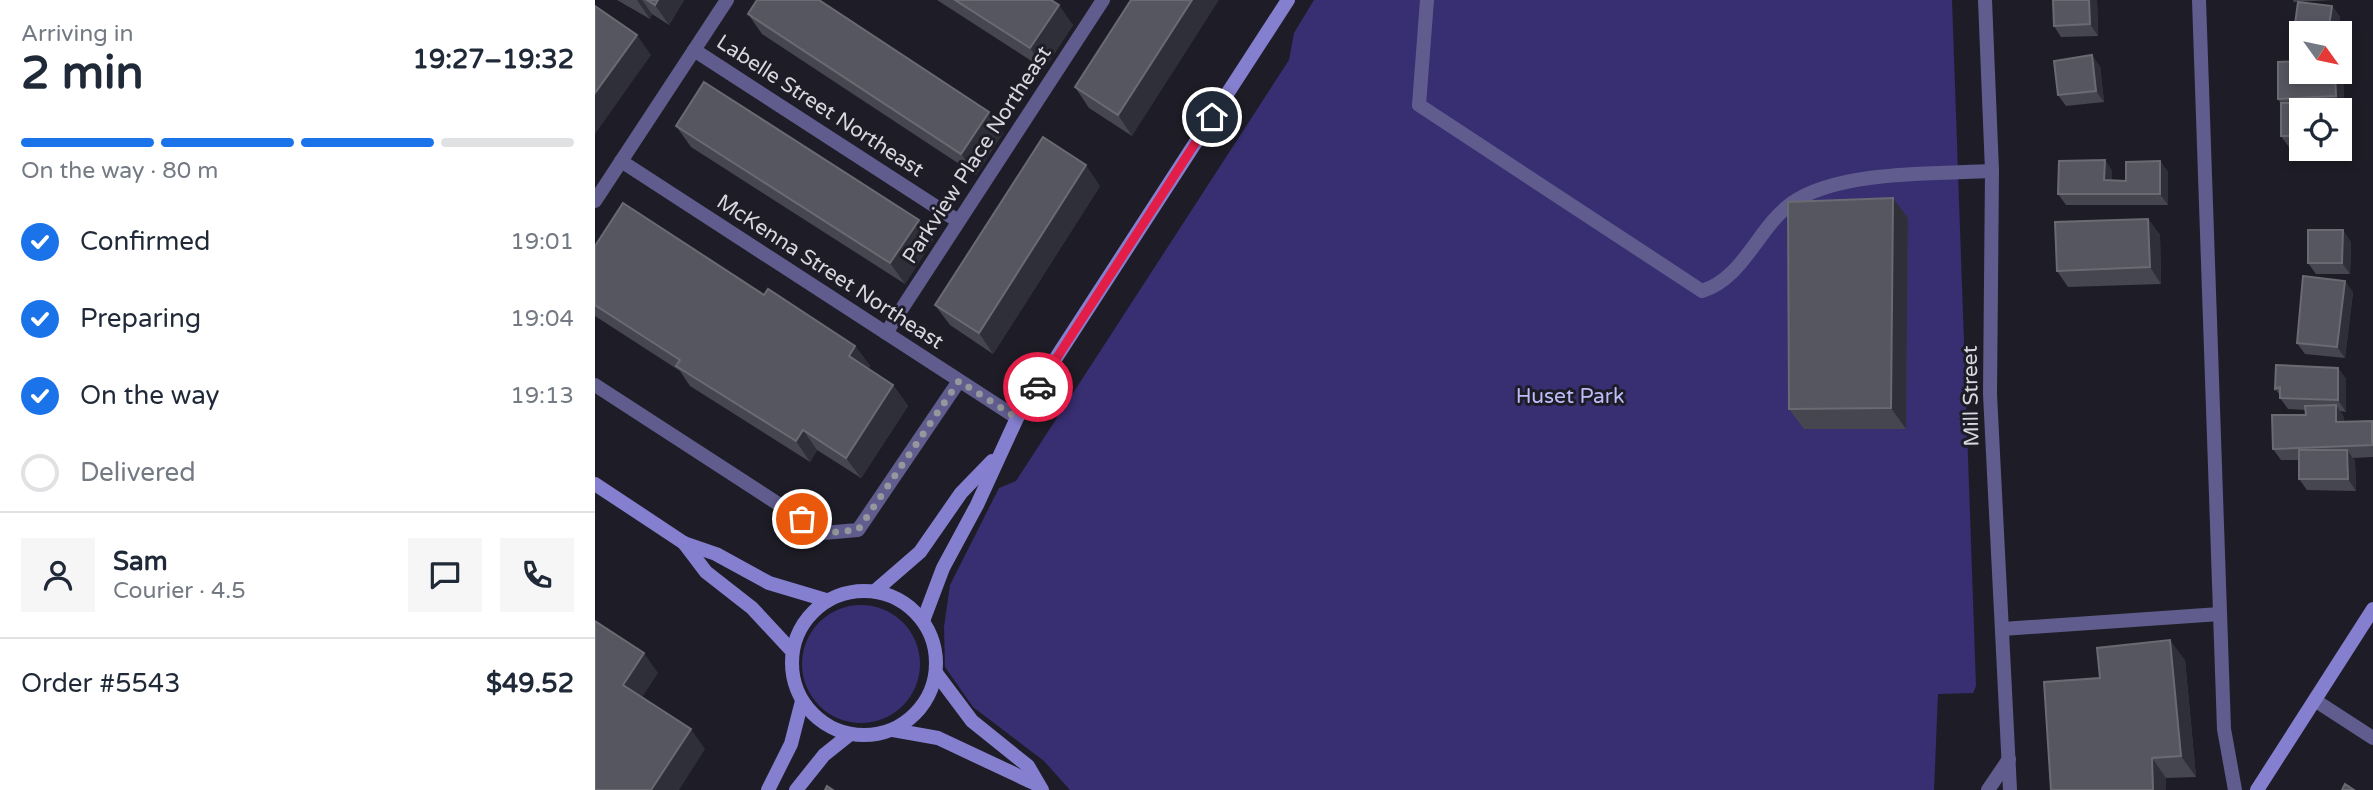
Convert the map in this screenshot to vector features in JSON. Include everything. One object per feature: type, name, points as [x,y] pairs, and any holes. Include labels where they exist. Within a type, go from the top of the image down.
[{"type":"street","points":[[595,201],[727,0]]},
{"type":"street","points":[[923,621],[943,568],[977,505],[1017,418],[1287,0]]},
{"type":"street","points":[[1427,0],[1419,105],[1702,291],[1720,285],[1792,203],[1841,181],[1992,171]]},
{"type":"street","name":"Mill Street","points":[[1985,0],[1992,171],[1990,394],[2010,790]]},
{"type":"street","points":[[2199,0],[2226,754],[2235,790]]},
{"type":"street","name":"Parkview Place Northeast","points":[[886,333],[1100,1]]},
{"type":"street","name":"Labelle Street Northeast","points":[[694,50],[958,221]]},
{"type":"street","name":"McKenna Street Northeast","points":[[621,161],[1017,418]]},
{"type":"street","points":[[595,384],[823,533],[858,530],[959,381]]},
{"type":"street","points":[[875,591],[920,552],[961,493],[1000,453]]},
{"type":"street","points":[[595,484],[684,543],[716,554],[769,583],[826,600]]},
{"type":"street","points":[[684,543],[706,572],[752,608],[792,651]]},
{"type":"street","points":[[856,591],[875,591],[894,596],[910,607],[923,621],[934,646],[936,673],[928,696],[914,716],[893,730],[871,735],[849,735],[831,728],[814,716],[802,701],[794,685],[792,651],[798,631],[808,616],[826,600],[856,591]]},
{"type":"street","points":[[2257,790],[2373,608]]},
{"type":"street","points":[[2003,629],[2220,614]]},
{"type":"street","points":[[936,673],[972,721],[1028,766],[1040,788]]},
{"type":"street","points":[[768,790],[790,744],[802,701]]},
{"type":"street","points":[[2316,701],[2373,738]]},
{"type":"street","points":[[893,730],[938,738],[1040,788]]},
{"type":"street","points":[[796,790],[824,755],[849,735]]},
{"type":"street","points":[[1988,790],[2009,759]]},
{"type":"green space","name":"Huset Park","points":[[1314,0],[1952,0],[1976,686],[1973,693],[1938,694],[1934,790],[1070,790],[1044,761],[973,707],[945,667],[944,627],[950,585],[999,488],[1016,481],[1289,60],[1294,33]]},
{"type":"green space","points":[[861,605],[884,609],[903,622],[916,641],[920,664],[916,687],[903,706],[884,719],[861,723],[838,719],[819,706],[806,687],[802,664],[806,641],[819,622],[838,609]]},
{"type":"building","points":[[757,0],[819,0],[989,112],[961,154],[748,14]]},
{"type":"building","points":[[955,0],[1051,0],[1059,5],[1030,48]]},
{"type":"building","points":[[1131,0],[1192,0],[1118,115],[1075,87]]},
{"type":"building","points":[[2053,0],[2089,0],[2090,24],[2054,26]]},
{"type":"building","points":[[2298,2],[2332,6],[2330,21],[2295,21]]},
{"type":"building","points":[[595,6],[637,35],[595,93]]},
{"type":"building","points":[[2092,55],[2096,91],[2058,95],[2054,61]]},
{"type":"building","points":[[2278,62],[2289,62],[2289,84],[2336,84],[2336,96],[2278,99]]},
{"type":"building","points":[[704,82],[919,220],[890,263],[676,126]]},
{"type":"building","points":[[2281,103],[2289,103],[2289,136],[2281,136]]},
{"type":"building","points":[[1043,137],[1086,165],[979,333],[935,305]]},
{"type":"building","points":[[2105,160],[2104,180],[2126,181],[2126,162],[2160,161],[2160,194],[2058,194],[2059,161]]},
{"type":"building","points":[[1893,198],[1891,408],[1789,409],[1788,202]]},
{"type":"building","points":[[623,203],[764,295],[768,289],[855,346],[849,356],[893,385],[846,458],[803,430],[796,441],[676,366],[680,360],[595,305],[595,246]]},
{"type":"building","points":[[2148,219],[2150,267],[2057,271],[2055,222]]},
{"type":"building","points":[[2308,230],[2343,230],[2342,263],[2308,263]]},
{"type":"building","points":[[2303,276],[2345,281],[2337,347],[2297,343]]},
{"type":"building","points":[[2276,365],[2338,368],[2338,400],[2280,398],[2280,387],[2275,389]]},
{"type":"building","points":[[2336,405],[2336,422],[2372,421],[2372,445],[2273,449],[2272,415],[2306,415],[2305,406]]},
{"type":"building","points":[[2299,450],[2347,450],[2348,479],[2299,479]]},
{"type":"building","points":[[595,621],[644,653],[623,685],[691,729],[651,790],[595,790]]},
{"type":"building","points":[[2170,640],[2181,756],[2152,758],[2153,790],[2051,790],[2044,682],[2100,678],[2097,648]]},
{"type":"building","points":[[2345,784],[2354,790],[2342,790]]},
{"type":"way so far","points":[[802,519],[823,533],[858,530],[959,381],[1017,418],[1038,387]]},
{"type":"route","points":[[1038,387],[1212,117]]}]
